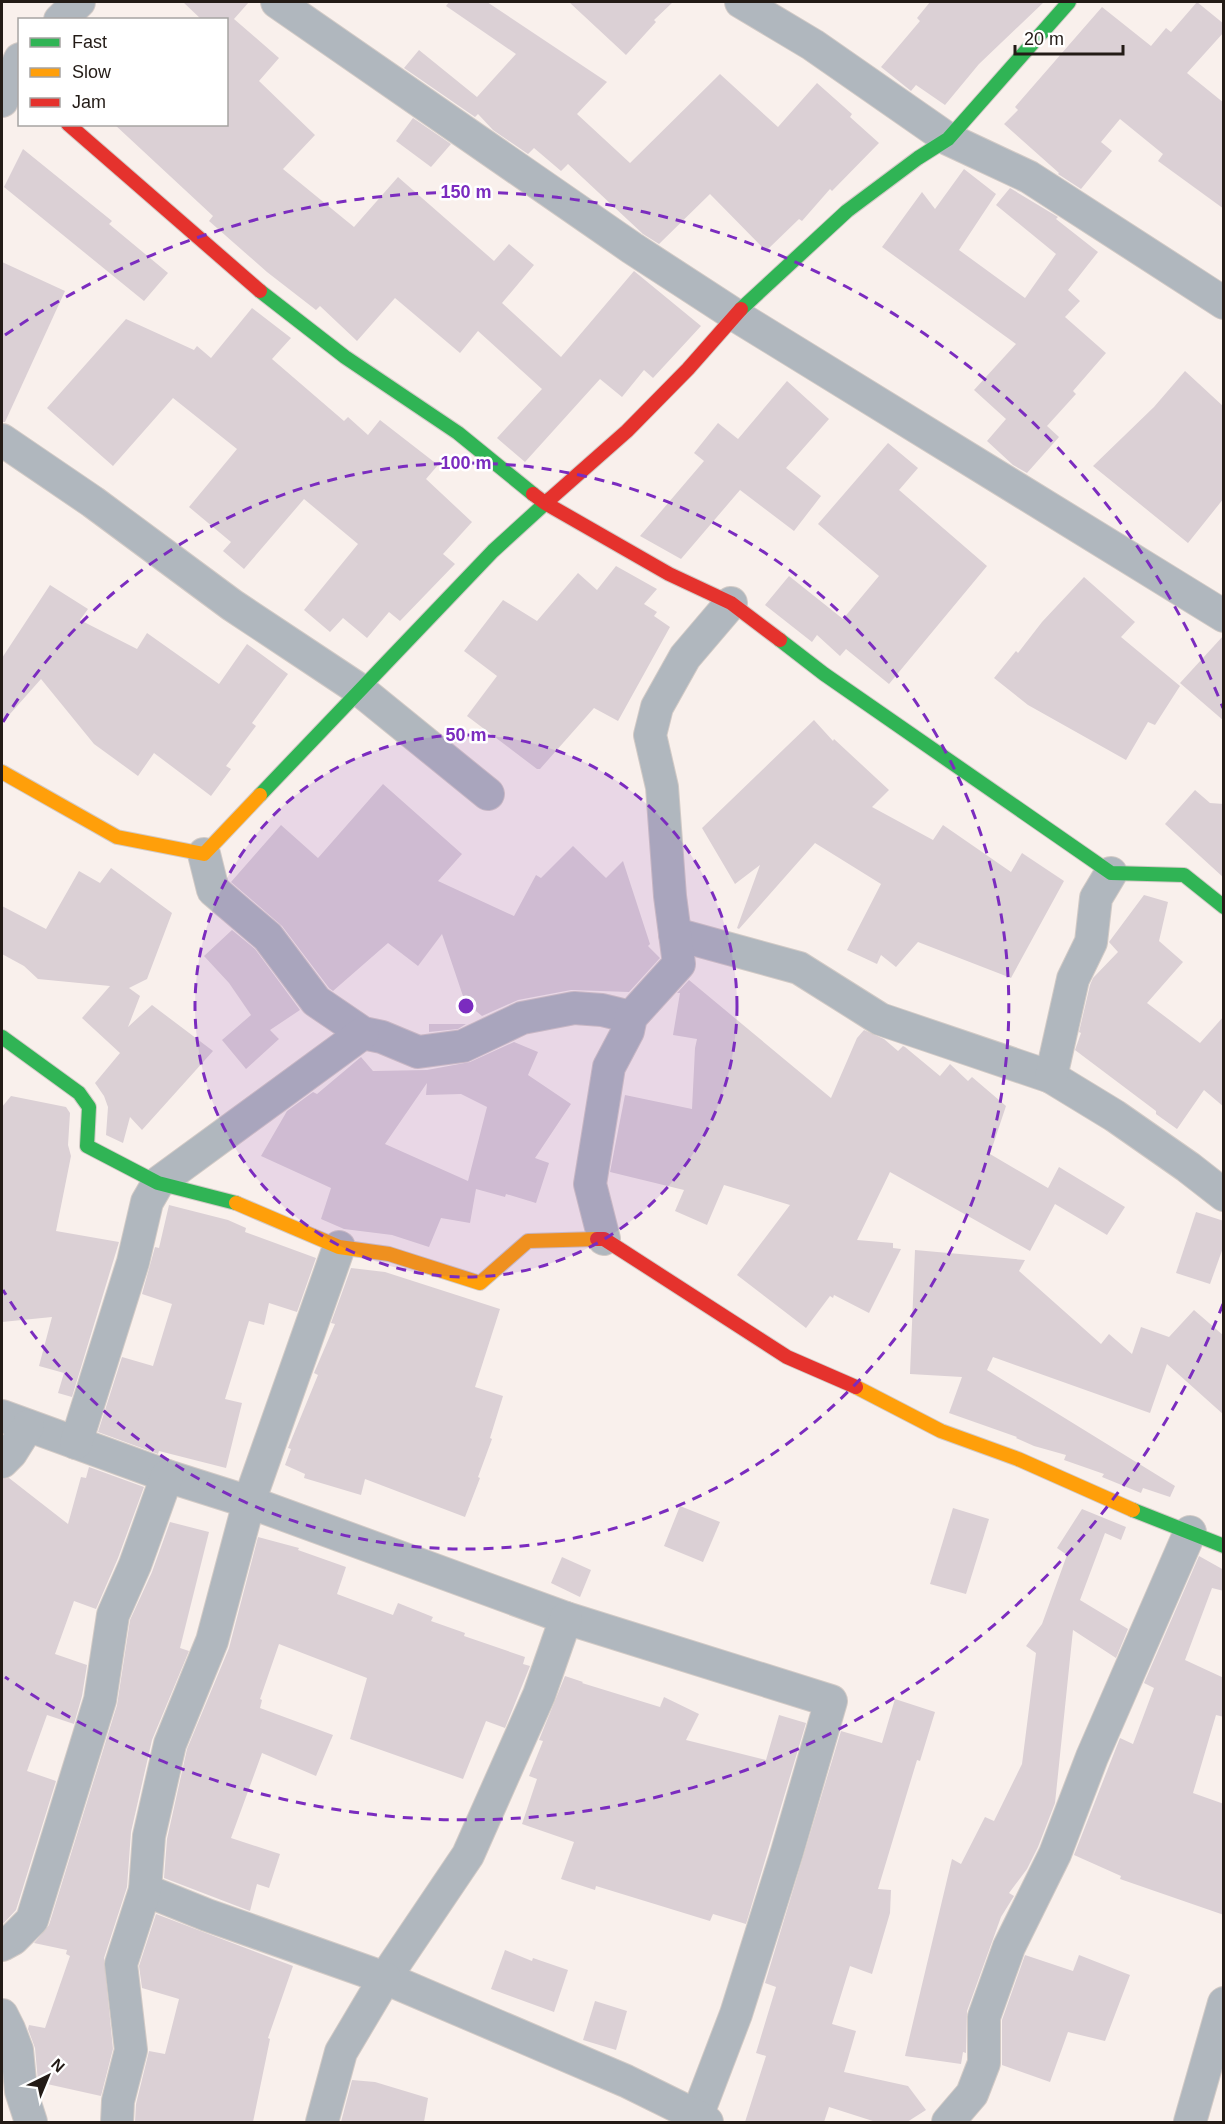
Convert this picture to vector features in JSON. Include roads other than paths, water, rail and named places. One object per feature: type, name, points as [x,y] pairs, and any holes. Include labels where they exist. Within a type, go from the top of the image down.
[{"type":"street","points":[[62,18],[79,2]]},
{"type":"street","points":[[277,2],[632,248],[735,315],[1224,616]]},
{"type":"street","points":[[741,2],[813,45],[948,139],[1029,177],[1224,303]]},
{"type":"street","points":[[204,854],[493,551],[627,431],[688,369],[735,315],[847,211],[918,158],[948,139],[1069,2]]},
{"type":"street","points":[[2,40],[18,58]]},
{"type":"street","points":[[2,101],[18,61]]},
{"type":"street","points":[[70,126],[249,282],[345,357],[458,433],[545,503],[669,574],[731,603],[824,674],[1111,873],[1184,875],[1224,907]]},
{"type":"street","points":[[2,440],[93,502],[232,605],[360,690],[488,794]]},
{"type":"street","points":[[604,1239],[590,1185],[609,1067],[628,1031],[631,1017],[679,964],[670,896],[662,788],[650,735],[657,707],[686,657],[731,603]]},
{"type":"street","points":[[2,772],[117,837],[204,854]]},
{"type":"street","points":[[204,854],[213,890],[268,937],[316,1001],[363,1033],[382,1036],[418,1052],[463,1046],[522,1018],[574,1008],[602,1010],[631,1017]]},
{"type":"street","points":[[1051,1077],[1073,979],[1091,942],[1096,898],[1111,873]]},
{"type":"street","points":[[675,934],[800,968],[880,1018],[1051,1077],[1115,1116],[1224,1195]]},
{"type":"street","points":[[76,1443],[133,1262],[147,1202],[158,1182],[363,1033]]},
{"type":"street","points":[[2,1037],[79,1094],[89,1107],[87,1146],[158,1182],[234,1202],[339,1247],[389,1254],[480,1283],[528,1240],[604,1239],[787,1357],[868,1392],[941,1431],[1018,1459],[1110,1501],[1224,1546]]},
{"type":"street","points":[[117,2122],[118,2101],[131,2050],[121,1964],[145,1890],[149,1836],[170,1744],[212,1641],[249,1502],[339,1247]]},
{"type":"street","points":[[2,1461],[11,1452],[15,1421],[167,1476],[249,1502],[566,1618],[831,1701],[787,1852],[702,2119],[626,2080],[385,1978],[207,1915],[145,1890]]},
{"type":"street","points":[[2,1945],[13,1939],[32,1920],[100,1701],[113,1615],[135,1565],[167,1476]]},
{"type":"street","points":[[948,2122],[972,2094],[984,2063],[984,2017],[1009,1947],[1055,1854],[1092,1757],[1190,1532]]},
{"type":"street","points":[[322,2122],[341,2052],[385,1978],[468,1855],[539,1695],[566,1618]]},
{"type":"street","points":[[1190,2122],[1224,2003]]},
{"type":"street","points":[[2,2015],[17,2050],[21,2091],[31,2122]]}]
